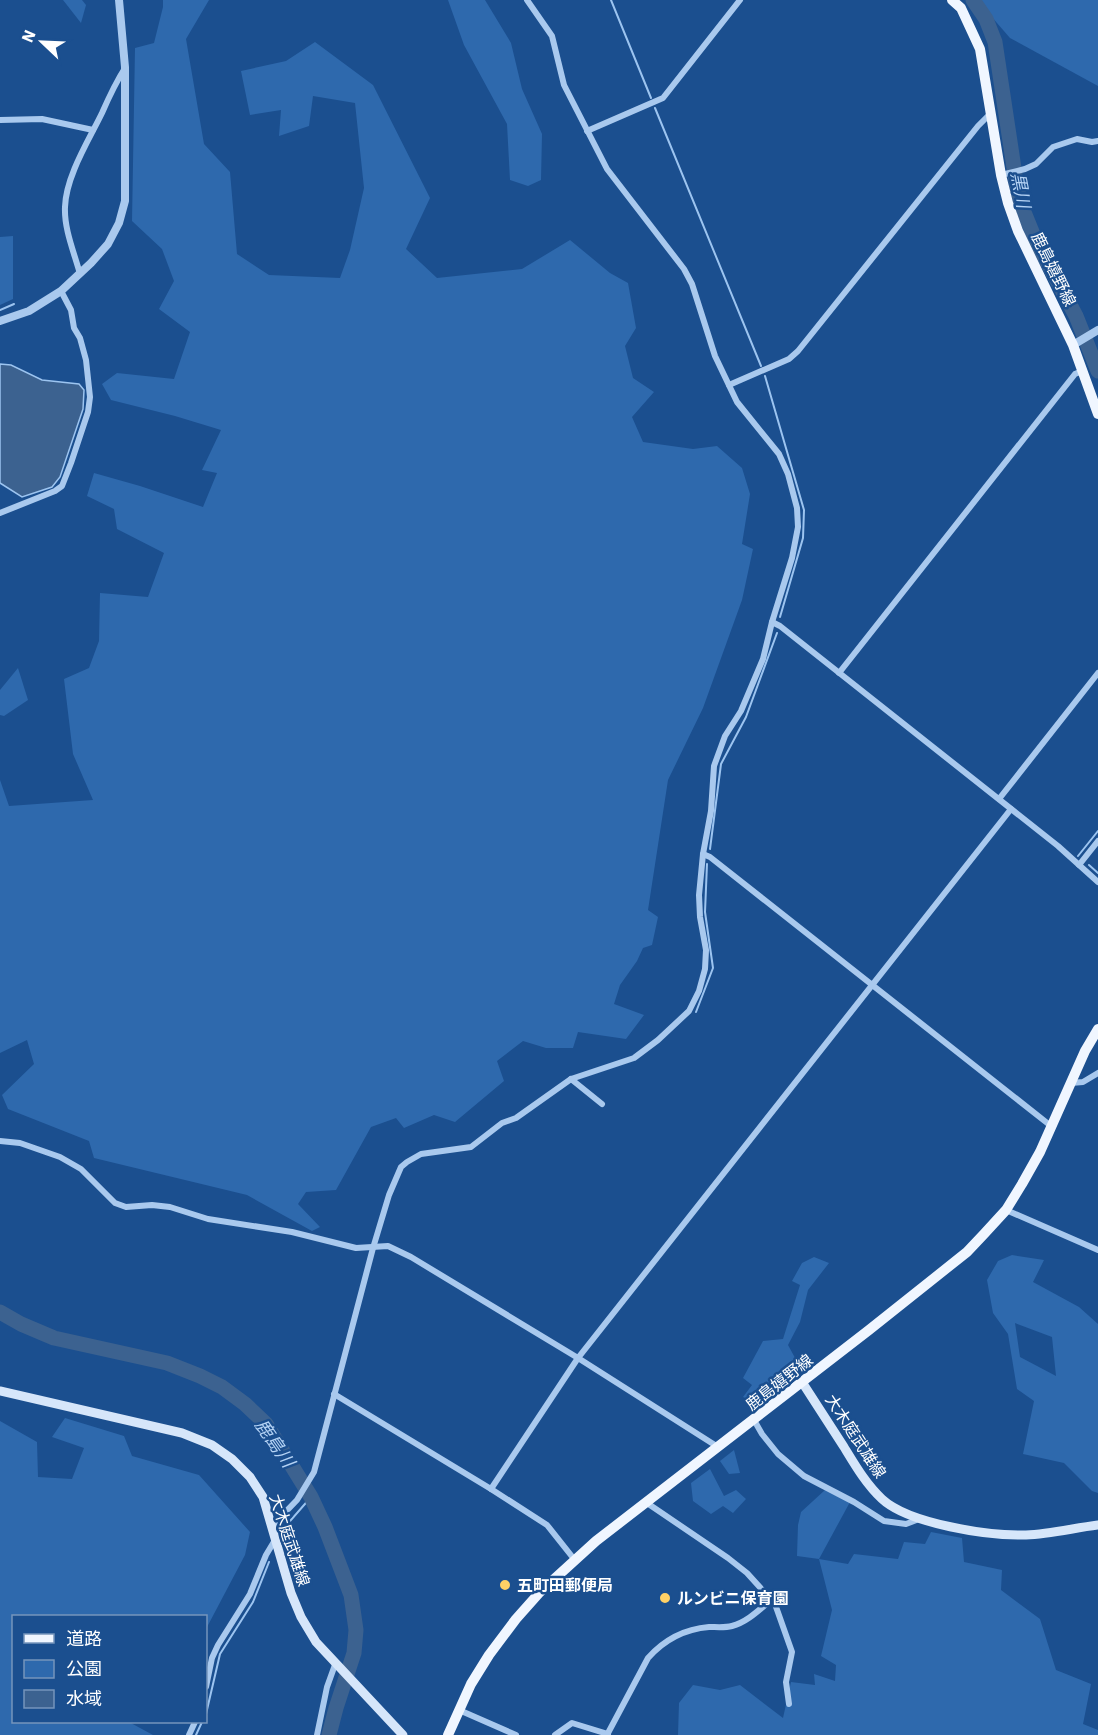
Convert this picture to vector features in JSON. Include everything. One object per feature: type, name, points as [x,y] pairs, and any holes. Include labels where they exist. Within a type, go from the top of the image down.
[{"type":"main road","name":"鹿島嬉野線","points":[[952,0],[961,8],[980,49],[1001,175],[1008,203],[1018,231],[1073,345],[1098,414]]},
{"type":"main road","name":"鹿島嬉野線","points":[[448,1735],[471,1684],[489,1655],[516,1618],[574,1559],[967,1252],[1006,1210],[1036,1160],[1098,1029]]},
{"type":"main road","name":"大木庭武雄線","points":[[802,1382],[868,1485],[883,1500],[901,1511],[919,1518],[1004,1535],[1049,1533],[1098,1525]]},
{"type":"main road","name":"大木庭武雄線","points":[[0,1391],[182,1433],[213,1445],[232,1459],[250,1477],[263,1497],[291,1593],[301,1617],[316,1641],[404,1735]]},
{"type":"street","points":[[0,321],[29,311],[61,291],[108,244],[119,224],[124,201],[125,67],[120,0]]},
{"type":"street","points":[[271,1527],[297,1500],[314,1472],[373,1248],[389,1195],[401,1167],[421,1154],[471,1147],[502,1123],[516,1118],[571,1079],[634,1058],[658,1040],[689,1011],[699,991],[705,969],[706,950],[699,895],[711,811],[714,766],[725,736],[741,711],[763,658],[792,558],[798,527],[797,508],[788,474],[779,454],[737,402],[715,356],[692,284],[684,270],[607,169],[564,85],[552,36],[527,0]]},
{"type":"street","points":[[587,131],[663,98],[740,0]]},
{"type":"street","points":[[80,274],[68,234],[65,208],[67,191],[93,130],[125,67]]},
{"type":"street","points":[[729,385],[789,359],[798,351],[978,126],[991,113]]},
{"type":"street","points":[[0,120],[42,119],[93,130]]},
{"type":"street","points":[[1001,175],[1036,164],[1053,147],[1077,140],[1098,141]]},
{"type":"street","points":[[0,513],[62,486],[72,463],[88,412],[90,397],[86,360],[80,338],[74,328],[71,310],[61,291]]},
{"type":"street","points":[[1073,345],[1095,332]]},
{"type":"street","points":[[840,673],[1075,374],[1082,371]]},
{"type":"street","points":[[772,622],[1011,809],[1098,882]]},
{"type":"street","points":[[999,800],[1098,673]]},
{"type":"street","points":[[491,1489],[578,1358],[874,986],[1011,809]]},
{"type":"street","points":[[1079,865],[1098,841]]},
{"type":"street","points":[[704,854],[1051,1126]]},
{"type":"street","points":[[1071,1083],[1083,1082],[1098,1074]]},
{"type":"street","points":[[571,1079],[602,1104]]},
{"type":"street","points":[[0,1141],[20,1143],[60,1157],[81,1169],[115,1203],[126,1207],[152,1205],[170,1207],[208,1219],[292,1232],[356,1248],[388,1246],[411,1257],[578,1358],[718,1447]]},
{"type":"street","points":[[1006,1210],[1098,1250]]},
{"type":"street","points":[[334,1394],[547,1525],[574,1559]]},
{"type":"street","points":[[754,1420],[778,1454],[804,1476],[854,1502],[884,1521],[906,1524],[919,1518]]},
{"type":"street","points":[[647,1503],[728,1558],[747,1574],[775,1604],[792,1652],[786,1682],[789,1704]]},
{"type":"street","points":[[207,1682],[212,1658],[218,1645],[250,1594],[266,1555],[275,1540]]},
{"type":"street","points":[[555,1735],[572,1724],[608,1735],[648,1658],[656,1649],[682,1632],[731,1626],[747,1620],[771,1600]]},
{"type":"street","points":[[317,1735],[327,1687],[336,1662]]},
{"type":"street","points":[[459,1710],[516,1735]]},
{"type":"green space","points":[[63,0],[82,0],[86,5],[81,23]]},
{"type":"green space","points":[[163,0],[209,0],[186,39],[204,144],[230,172],[237,254],[269,275],[340,278],[350,250],[364,188],[355,103],[313,96],[309,126],[279,136],[281,110],[250,115],[241,71],[286,61],[315,42],[373,85],[430,198],[406,249],[437,278],[522,269],[570,240],[610,273],[628,283],[636,328],[625,346],[633,378],[654,392],[632,417],[643,442],[693,449],[717,446],[742,468],[750,494],[742,544],[753,549],[742,600],[703,708],[668,780],[648,910],[658,917],[652,945],[643,948],[620,985],[614,1004],[644,1015],[626,1039],[578,1032],[573,1048],[546,1048],[523,1041],[497,1061],[504,1081],[455,1122],[434,1115],[404,1128],[396,1118],[371,1127],[336,1190],[306,1192],[298,1204],[320,1227],[312,1231],[247,1195],[94,1158],[89,1141],[8,1109],[2,1095],[34,1064],[27,1040],[0,1053],[0,780],[9,806],[93,800],[73,754],[64,679],[89,668],[99,641],[100,593],[148,597],[164,553],[117,529],[114,509],[87,496],[94,473],[203,507],[217,473],[202,470],[221,430],[111,400],[102,384],[117,373],[174,379],[190,332],[159,309],[174,281],[162,249],[132,221],[135,48],[154,43]]},
{"type":"green space","points":[[448,0],[485,0],[511,43],[522,89],[542,134],[541,180],[528,186],[510,180],[507,124],[464,45]]},
{"type":"green space","points":[[977,0],[1098,0],[1098,86],[1010,38]]},
{"type":"green space","points":[[13,236],[13,299],[0,305],[0,237]]},
{"type":"green space","points":[[18,668],[28,700],[4,716],[0,715],[0,690]]},
{"type":"green space","points":[[1012,1255],[1044,1260],[1033,1282],[1079,1307],[1098,1324],[1098,1493],[1092,1491],[1064,1463],[1023,1454],[1034,1401],[1017,1389],[1008,1334],[993,1313],[987,1280],[998,1261]],"holes":[[[1015,1323],[1052,1337],[1056,1376],[1020,1357]]]},
{"type":"green space","points":[[814,1257],[829,1263],[808,1290],[800,1322],[788,1345],[800,1367],[757,1403],[743,1397],[752,1385],[743,1378],[763,1341],[783,1339],[800,1285],[792,1281],[802,1263]]},
{"type":"green space","points":[[65,1418],[124,1436],[132,1456],[199,1475],[250,1532],[245,1555],[207,1627],[207,1615],[12,1615],[12,1723],[131,1723],[153,1735],[0,1735],[0,1421],[37,1442],[38,1477],[72,1479],[84,1448],[52,1437]]},
{"type":"green space","points":[[734,1450],[740,1473],[729,1474],[720,1461]]},
{"type":"green space","points":[[710,1469],[724,1496],[736,1490],[746,1499],[733,1513],[723,1506],[711,1514],[693,1501],[691,1483]]},
{"type":"green space","points":[[825,1490],[850,1502],[819,1559],[797,1556],[798,1525],[801,1512]]},
{"type":"green space","points":[[931,1532],[962,1538],[964,1562],[1002,1570],[1001,1590],[1040,1619],[1056,1670],[1091,1684],[1083,1724],[1098,1730],[1098,1735],[678,1735],[679,1703],[693,1685],[720,1690],[740,1685],[783,1718],[791,1682],[815,1685],[814,1674],[835,1681],[836,1665],[821,1656],[832,1610],[819,1559],[848,1564],[854,1554],[898,1559],[904,1542],[925,1544]]},
{"type":"water","points":[[0,364],[11,365],[42,380],[79,384],[84,390],[83,409],[60,477],[52,487],[22,497],[0,483]]},
{"type":"waterway","points":[[611,0],[651,98]]},
{"type":"waterway","name":"黒川","points":[[973,0],[986,19],[995,42],[1017,188],[1024,212],[1035,239],[1076,316],[1098,371]]},
{"type":"waterway","points":[[655,108],[761,366]]},
{"type":"waterway","points":[[0,310],[14,304]]},
{"type":"waterway","points":[[765,376],[804,510],[803,538],[780,617]]},
{"type":"waterway","points":[[710,849],[721,764],[746,717],[777,633]]},
{"type":"waterway","points":[[1078,856],[1098,831]]},
{"type":"waterway","points":[[696,1012],[713,968],[705,912],[707,864]]},
{"type":"waterway","points":[[1089,865],[1098,873]]},
{"type":"waterway","name":"鹿島川","points":[[0,1312],[54,1338],[167,1363],[200,1376],[222,1387],[266,1424],[311,1497],[351,1595],[356,1630],[354,1653],[329,1735]]},
{"type":"waterway","points":[[284,1528],[311,1497]]},
{"type":"waterway","points":[[207,1710],[220,1654],[253,1602],[269,1562]]},
{"type":"waterway","points":[[196,1735],[202,1723]]},
{"type":"place","name":"五町田郵便局","points":[[505,1585]]},
{"type":"place","name":"ルンビニ保育園","points":[[665,1598]]}]
